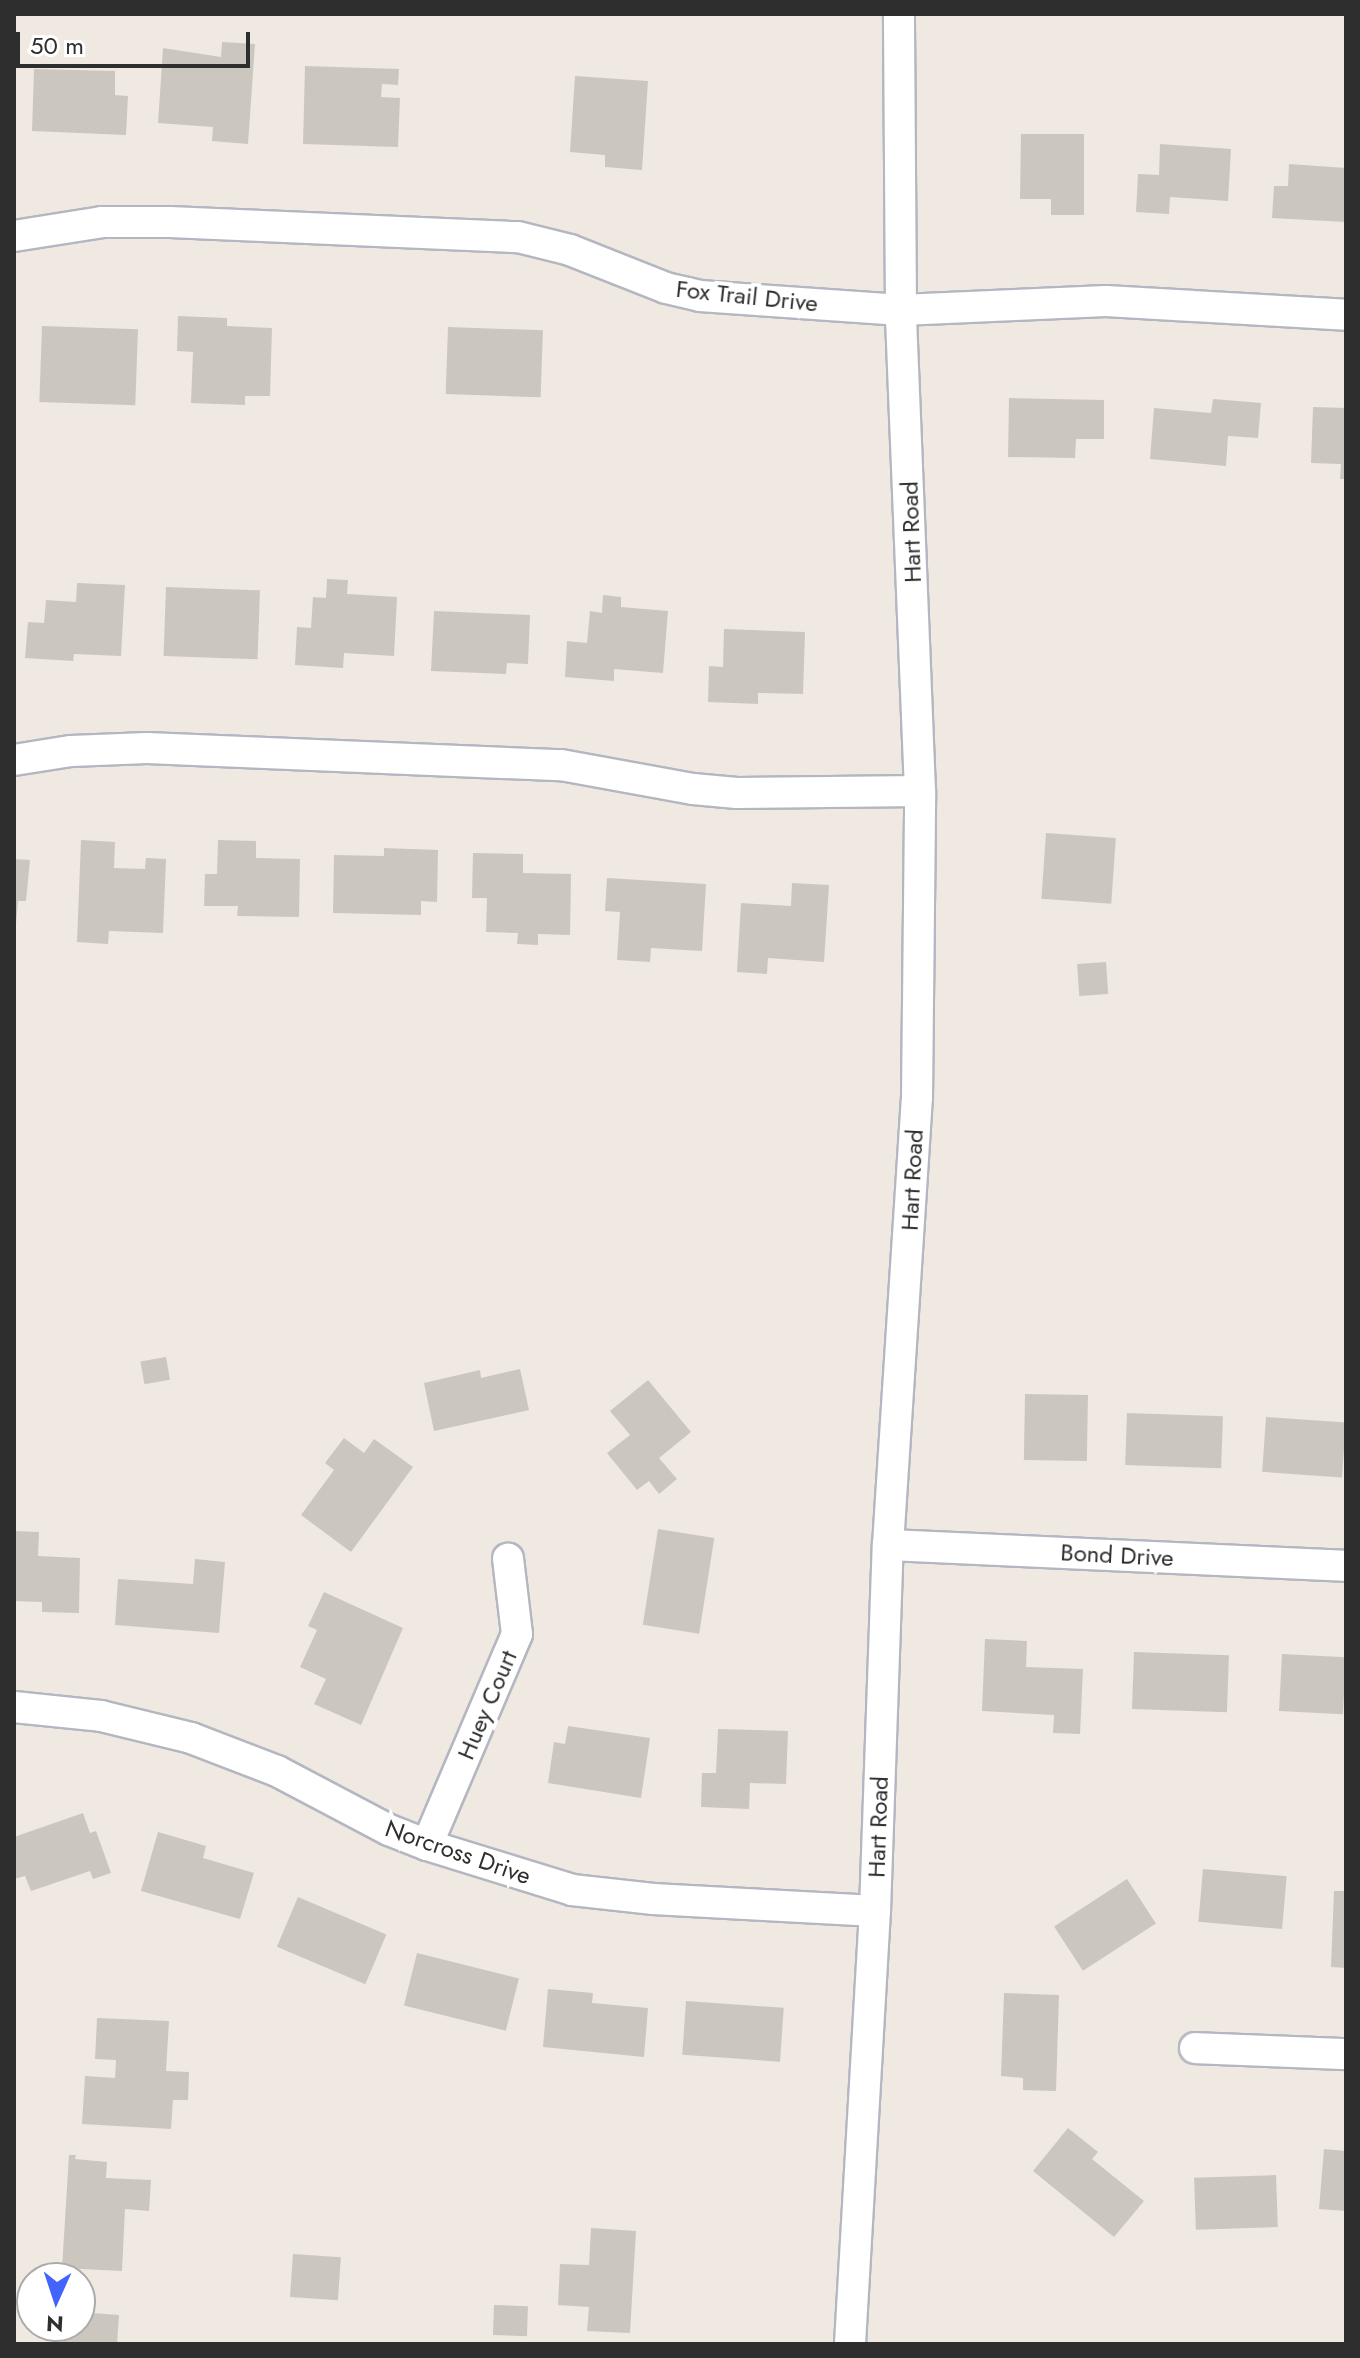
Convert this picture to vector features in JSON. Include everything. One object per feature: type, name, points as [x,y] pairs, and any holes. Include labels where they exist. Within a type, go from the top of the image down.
[{"type":"street","name":"Hart Road","points":[[850,2344],[875,1911],[888,1545],[917,1098],[920,791],[901,310],[899,14]]},
{"type":"street","name":"Fox Trail Drive","points":[[14,236],[102,222],[170,222],[518,237],[570,250],[666,288],[700,296],[901,310],[1106,301],[1346,315]]},
{"type":"street","points":[[14,760],[84,749],[147,748],[561,765],[693,789],[737,793],[920,791]]},
{"type":"street","name":"Bond Drive","points":[[888,1545],[1346,1566]]},
{"type":"street","name":"Huey Court","points":[[427,1845],[517,1634],[508,1559]]},
{"type":"street","name":"Norcross Drive","points":[[14,1707],[101,1716],[191,1738],[277,1771],[389,1830],[427,1845],[572,1890],[654,1899],[875,1911]]},
{"type":"street","points":[[1195,2048],[1346,2054]]},
{"type":"building","points":[[222,42],[255,44],[248,144],[212,141],[213,127],[158,123],[163,48],[221,57]]},
{"type":"building","points":[[305,66],[399,69],[398,85],[382,84],[381,97],[400,98],[398,147],[303,144]]},
{"type":"building","points":[[34,69],[115,71],[115,95],[128,96],[126,135],[32,131]]},
{"type":"building","points":[[575,76],[648,81],[642,170],[605,167],[605,155],[570,152]]},
{"type":"building","points":[[1021,134],[1084,134],[1084,215],[1051,215],[1051,199],[1020,199]]},
{"type":"building","points":[[1160,144],[1231,149],[1228,201],[1170,197],[1169,214],[1136,212],[1138,174],[1159,175]]},
{"type":"building","points":[[1289,164],[1346,168],[1346,222],[1272,218],[1274,186],[1288,186]]},
{"type":"building","points":[[178,316],[227,318],[227,326],[272,328],[270,396],[245,396],[245,405],[191,403],[193,352],[177,351]]},
{"type":"building","points":[[42,326],[138,329],[135,405],[39,402]]},
{"type":"building","points":[[448,327],[543,330],[541,397],[446,394]]},
{"type":"building","points":[[1009,398],[1104,400],[1104,439],[1076,439],[1075,458],[1008,457]]},
{"type":"building","points":[[1213,399],[1261,403],[1258,438],[1228,436],[1226,466],[1150,459],[1154,408],[1211,413]]},
{"type":"building","points":[[1313,407],[1346,408],[1346,479],[1340,479],[1341,464],[1311,463]]},
{"type":"building","points":[[327,579],[348,580],[347,594],[397,597],[394,656],[344,653],[343,668],[295,665],[297,627],[311,628],[313,597],[326,598]]},
{"type":"building","points":[[77,583],[125,585],[121,656],[74,654],[73,661],[25,658],[28,622],[44,623],[46,600],[76,602]]},
{"type":"building","points":[[166,587],[260,590],[258,659],[164,656]]},
{"type":"building","points":[[603,595],[621,597],[621,607],[668,611],[663,673],[614,669],[614,681],[565,677],[567,641],[587,643],[590,611],[602,613]]},
{"type":"building","points":[[434,611],[530,615],[528,664],[507,663],[506,674],[431,671]]},
{"type":"building","points":[[724,629],[805,632],[803,694],[758,693],[758,704],[708,702],[709,666],[723,667]]},
{"type":"building","points":[[1046,833],[1116,838],[1111,904],[1041,899]]},
{"type":"building","points":[[81,840],[115,842],[114,868],[145,869],[146,858],[166,859],[163,933],[109,931],[108,944],[77,942]]},
{"type":"building","points":[[218,840],[256,841],[256,858],[300,859],[299,917],[237,916],[238,906],[204,906],[205,874],[217,874]]},
{"type":"building","points":[[384,848],[438,850],[437,902],[421,901],[421,915],[333,913],[334,855],[384,856]]},
{"type":"building","points":[[473,853],[523,854],[523,873],[571,874],[570,935],[538,934],[538,945],[517,944],[518,933],[486,932],[487,898],[472,898]]},
{"type":"building","points":[[14,859],[30,860],[26,901],[18,901],[16,924]]},
{"type":"building","points":[[607,878],[706,884],[702,951],[651,948],[650,962],[617,960],[620,912],[605,911]]},
{"type":"building","points":[[792,883],[829,885],[824,962],[768,958],[767,974],[737,972],[741,903],[791,906]]},
{"type":"building","points":[[1106,962],[1108,994],[1079,996],[1077,964]]},
{"type":"building","points":[[166,1357],[170,1380],[144,1384],[140,1362]]},
{"type":"building","points":[[520,1369],[529,1410],[434,1431],[424,1383],[480,1370],[481,1378]]},
{"type":"building","points":[[648,1380],[691,1432],[659,1458],[677,1479],[659,1494],[649,1481],[637,1490],[607,1453],[630,1435],[610,1411]]},
{"type":"building","points":[[1025,1394],[1088,1395],[1087,1461],[1024,1460]]},
{"type":"building","points":[[1127,1413],[1223,1416],[1221,1468],[1125,1465]]},
{"type":"building","points":[[1266,1417],[1346,1423],[1342,1477],[1262,1472]]},
{"type":"building","points":[[344,1438],[364,1453],[374,1439],[413,1467],[351,1552],[301,1515],[334,1470],[325,1463]]},
{"type":"building","points":[[658,1529],[714,1538],[699,1634],[643,1625]]},
{"type":"building","points":[[14,1531],[39,1532],[38,1556],[80,1558],[79,1613],[42,1612],[42,1602],[14,1601]]},
{"type":"building","points":[[195,1559],[225,1562],[219,1633],[115,1625],[118,1579],[193,1584]]},
{"type":"building","points":[[324,1592],[403,1628],[361,1725],[314,1704],[326,1679],[300,1667],[317,1630],[308,1626]]},
{"type":"building","points":[[985,1639],[1027,1641],[1026,1667],[1083,1669],[1080,1734],[1053,1733],[1054,1715],[982,1711]]},
{"type":"building","points":[[1134,1652],[1229,1655],[1227,1712],[1132,1709]]},
{"type":"building","points":[[1282,1654],[1346,1657],[1343,1714],[1279,1711]]},
{"type":"building","points":[[568,1726],[650,1738],[641,1798],[548,1783],[554,1742],[565,1744]]},
{"type":"building","points":[[718,1729],[788,1731],[786,1784],[750,1783],[749,1809],[701,1807],[702,1773],[716,1773]]},
{"type":"building","points":[[83,1813],[90,1833],[96,1831],[111,1873],[93,1879],[90,1871],[31,1891],[25,1876],[14,1879],[14,1837]]},
{"type":"building","points":[[158,1832],[206,1846],[203,1858],[254,1873],[240,1919],[141,1891]]},
{"type":"building","points":[[1203,1869],[1287,1876],[1282,1929],[1198,1922]]},
{"type":"building","points":[[1127,1879],[1156,1923],[1083,1971],[1054,1926]]},
{"type":"building","points":[[1334,1891],[1346,1891],[1346,1968],[1331,1967]]},
{"type":"building","points":[[298,1897],[386,1935],[365,1984],[277,1947]]},
{"type":"building","points":[[417,1953],[519,1978],[506,2031],[404,2005]]},
{"type":"building","points":[[548,1989],[593,1993],[592,2003],[648,2008],[644,2057],[543,2047]]},
{"type":"building","points":[[1004,1993],[1059,1995],[1056,2091],[1023,2090],[1023,2078],[1001,2076]]},
{"type":"building","points":[[686,2001],[784,2008],[780,2062],[682,2055]]},
{"type":"building","points":[[97,2018],[169,2021],[166,2071],[189,2072],[188,2100],[173,2100],[171,2129],[82,2124],[85,2076],[115,2078],[116,2060],[95,2059]]},
{"type":"building","points":[[1068,2128],[1098,2152],[1092,2159],[1144,2201],[1114,2237],[1033,2171]]},
{"type":"building","points":[[1324,2149],[1346,2151],[1346,2211],[1319,2209]]},
{"type":"building","points":[[69,2155],[76,2155],[75,2159],[107,2162],[106,2178],[151,2180],[149,2211],[125,2209],[122,2271],[96,2270],[96,2262],[62,2262]]},
{"type":"building","points":[[1276,2175],[1278,2227],[1196,2230],[1194,2178]]},
{"type":"building","points":[[591,2228],[636,2231],[630,2333],[587,2331],[589,2307],[558,2305],[560,2264],[589,2265]]},
{"type":"building","points":[[293,2254],[341,2257],[338,2300],[290,2297]]},
{"type":"building","points":[[494,2305],[528,2306],[527,2336],[493,2335]]},
{"type":"building","points":[[96,2313],[119,2315],[117,2344],[63,2344],[96,2342]]}]
